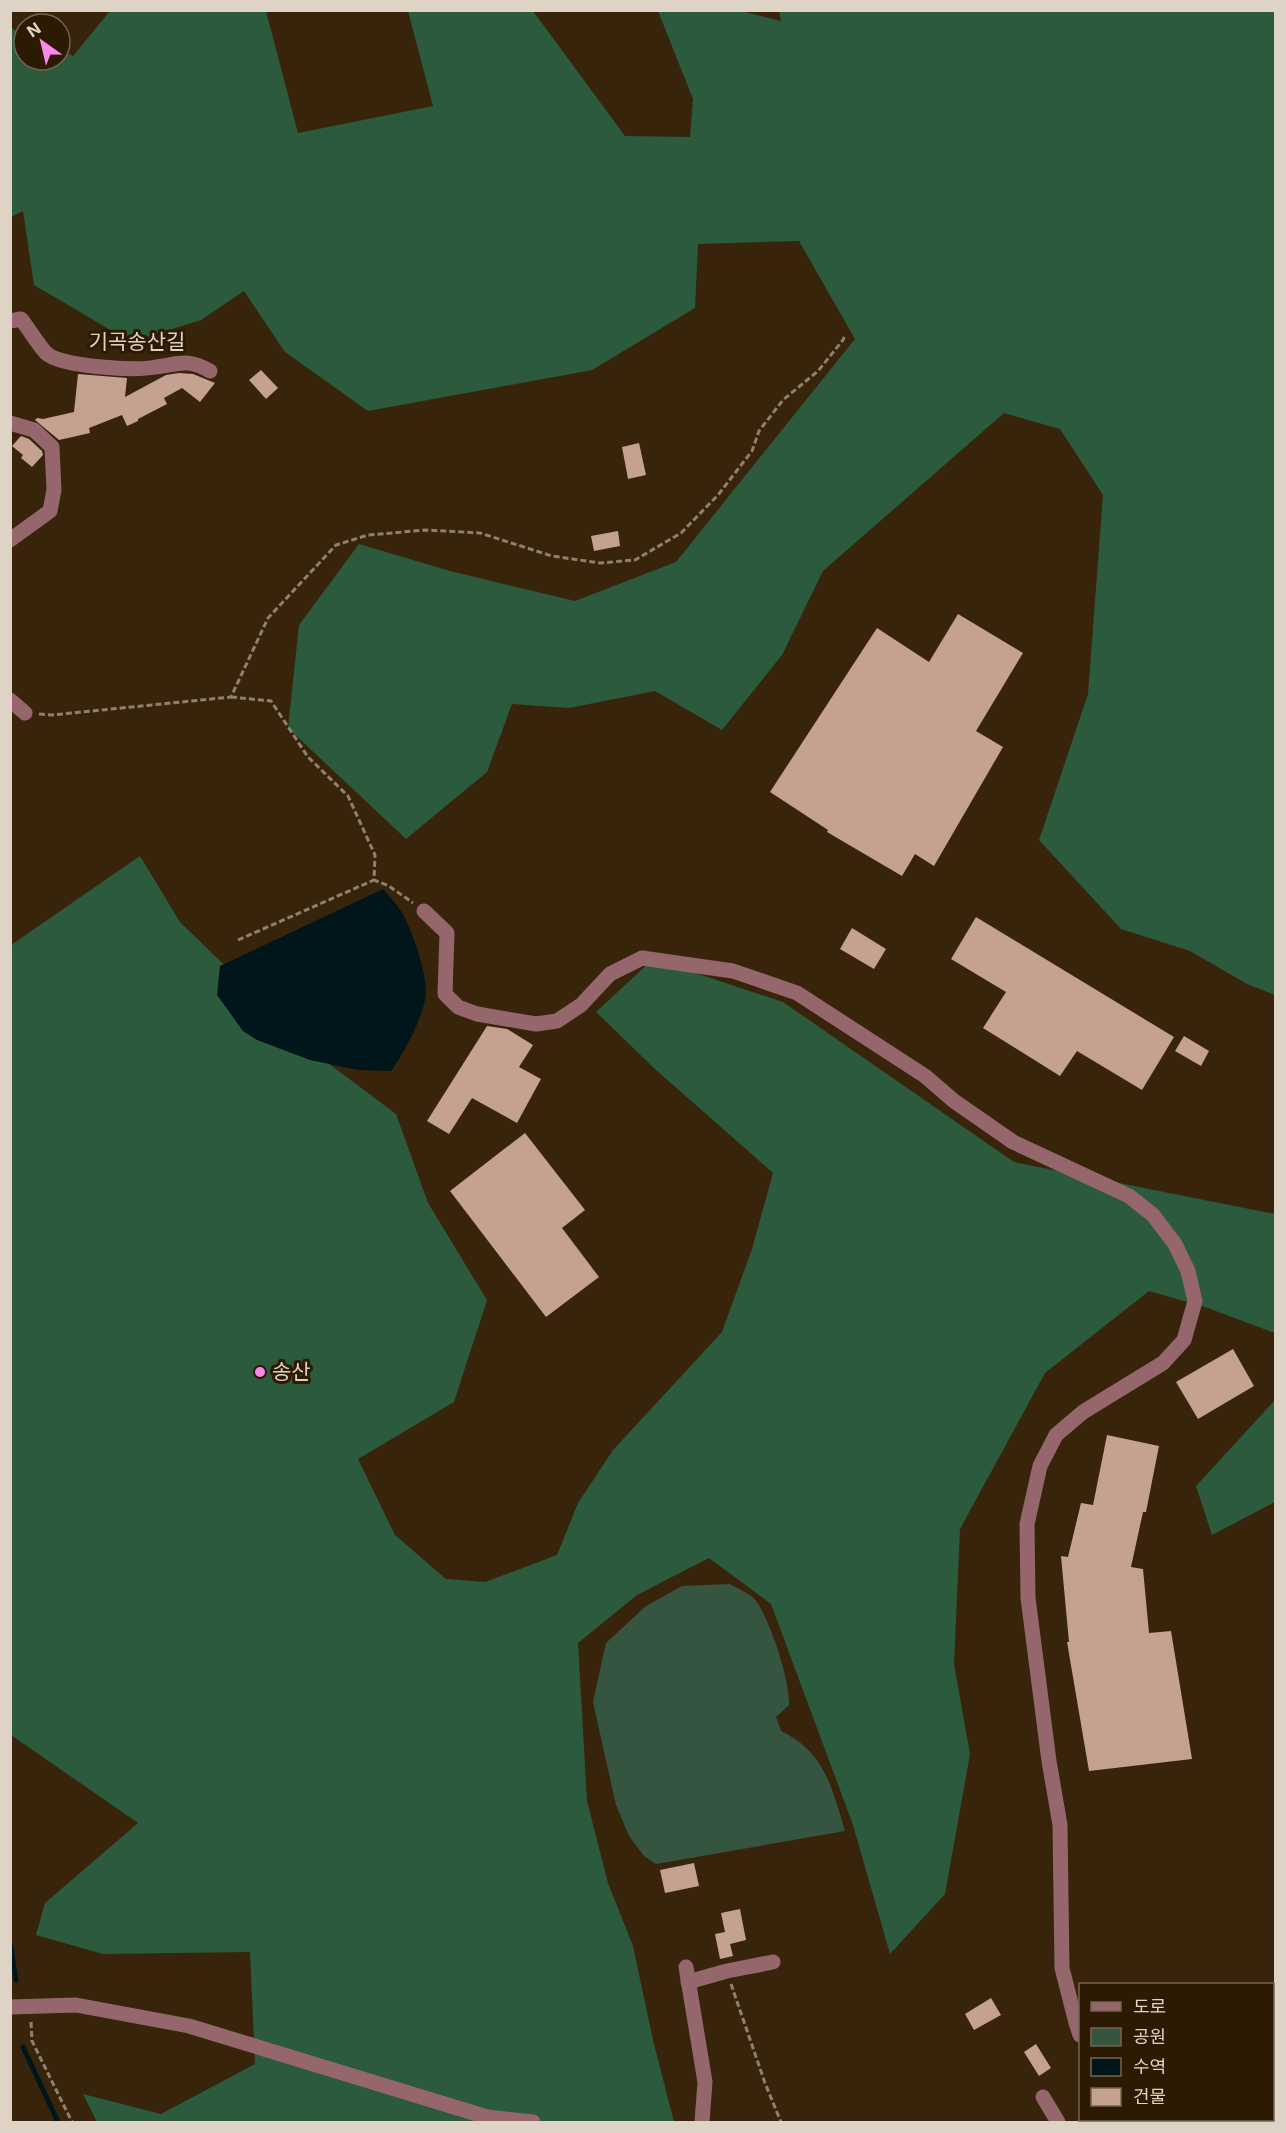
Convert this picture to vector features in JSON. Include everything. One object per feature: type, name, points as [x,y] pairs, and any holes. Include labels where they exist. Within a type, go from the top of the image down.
[{"type":"street","name":"기곡송산길","points":[[10,321],[21,319],[47,353],[60,361],[109,367],[143,368],[182,362],[195,363],[210,371]]},
{"type":"street","points":[[10,423],[33,430],[52,447],[54,490],[50,511],[10,540]]},
{"type":"street","points":[[10,700],[25,713]]},
{"type":"street","points":[[424,911],[447,933],[445,994],[458,1007],[477,1014],[536,1024],[557,1021],[581,1005],[610,974],[642,958],[733,971],[797,993],[925,1076],[954,1101],[1012,1142],[1129,1196],[1154,1215],[1175,1244],[1188,1271],[1195,1301],[1184,1340],[1163,1363],[1083,1412],[1056,1435],[1040,1466],[1027,1524],[1028,1598],[1049,1761],[1060,1825],[1062,1968],[1079,2031]]},
{"type":"street","points":[[702,2122],[705,2082],[687,1974],[727,1971],[773,1962]]},
{"type":"street","points":[[10,2007],[76,2005],[189,2026],[487,2117],[533,2122]]},
{"type":"street","points":[[1043,2097],[1058,2122]]},
{"type":"path","points":[[231,697],[268,618],[336,545],[368,535],[426,530],[480,533],[552,556],[600,563],[635,560],[681,533],[718,495],[752,451],[759,431],[783,400],[818,371],[845,335]]},
{"type":"path","points":[[25,713],[52,715],[231,697],[271,701],[308,757],[348,796],[375,855],[374,880]]},
{"type":"path","points":[[238,940],[374,880],[389,886],[424,911]]},
{"type":"path","points":[[727,1971],[765,2083],[782,2122]]},
{"type":"path","points":[[31,2007],[32,2041],[72,2122]]},
{"type":"green space","points":[[110,11],[266,11],[298,133],[433,106],[408,11],[533,11],[625,136],[690,137],[693,99],[658,11],[742,11],[781,21],[779,11],[1275,11],[1275,995],[1247,984],[1190,951],[1121,929],[1039,840],[1088,694],[1103,495],[1060,429],[1004,413],[823,571],[782,655],[722,730],[655,691],[569,708],[512,704],[487,772],[406,839],[288,728],[299,625],[359,544],[450,571],[575,601],[676,562],[855,339],[799,241],[698,244],[695,308],[592,370],[368,411],[285,352],[244,291],[201,320],[131,342],[34,285],[23,211],[11,217],[11,28],[12,72],[72,72],[73,56]]},
{"type":"green space","points":[[140,856],[180,922],[316,1054],[396,1114],[428,1203],[487,1300],[454,1402],[358,1459],[395,1535],[446,1579],[485,1582],[557,1555],[578,1503],[613,1450],[722,1332],[752,1249],[773,1173],[656,1070],[596,1012],[653,959],[783,1002],[1014,1162],[1275,1214],[1275,1333],[1205,1307],[1149,1291],[1045,1373],[960,1529],[954,1664],[970,1754],[945,1894],[890,1954],[853,1825],[771,1604],[709,1558],[637,1595],[578,1643],[587,1801],[608,1883],[633,1946],[653,2040],[674,2122],[97,2122],[83,2094],[161,2114],[255,2064],[250,1952],[103,1954],[36,1935],[45,1903],[138,1823],[11,1735],[11,945]]},
{"type":"green space","points":[[1275,1380],[1275,1502],[1212,1535],[1196,1486],[1274,1401]]},
{"type":"green space","points":[[730,1584],[757,1602],[768,1624],[779,1652],[788,1694],[789,1705],[776,1717],[781,1731],[808,1749],[825,1773],[845,1831],[656,1864],[644,1856],[629,1836],[616,1805],[593,1702],[606,1643],[646,1606],[682,1586]]},
{"type":"water","points":[[383,889],[399,908],[410,929],[423,968],[426,991],[423,1009],[415,1028],[391,1071],[358,1070],[310,1060],[257,1040],[243,1031],[217,995],[220,966]]},
{"type":"building","points":[[261,370],[278,388],[266,399],[249,380]]},
{"type":"building","points":[[78,374],[127,378],[125,397],[166,375],[193,374],[215,383],[200,402],[182,388],[164,398],[167,404],[127,426],[122,415],[89,428],[90,433],[59,440],[35,420],[74,412]]},
{"type":"building","points":[[21,436],[29,439],[42,451],[43,455],[32,467],[12,446]]},
{"type":"building","points":[[639,443],[646,475],[628,479],[622,447]]},
{"type":"building","points":[[618,531],[620,546],[594,551],[591,536]]},
{"type":"building","points":[[958,614],[1023,653],[976,731],[1003,747],[934,866],[915,854],[902,876],[827,832],[828,830],[770,792],[877,628],[929,662]]},
{"type":"building","points":[[976,917],[1174,1037],[1142,1090],[1077,1051],[1060,1076],[983,1028],[1006,992],[951,959]]},
{"type":"building","points":[[852,928],[886,949],[874,969],[840,949]]},
{"type":"building","points":[[487,1026],[507,1029],[533,1045],[519,1067],[541,1079],[517,1123],[472,1098],[449,1134],[427,1121]]},
{"type":"building","points":[[1184,1036],[1209,1051],[1201,1066],[1175,1051]]},
{"type":"building","points":[[525,1133],[585,1210],[562,1228],[599,1277],[546,1317],[450,1191]]},
{"type":"building","points":[[1233,1349],[1254,1386],[1198,1419],[1176,1382]]},
{"type":"building","points":[[1107,1435],[1159,1446],[1146,1512],[1143,1512],[1131,1567],[1143,1569],[1149,1633],[1171,1631],[1192,1759],[1089,1771],[1067,1642],[1069,1642],[1061,1556],[1068,1557],[1081,1503],[1093,1505]]},
{"type":"building","points":[[694,1863],[699,1886],[665,1893],[660,1870]]},
{"type":"building","points":[[740,1909],[746,1940],[730,1944],[733,1956],[720,1959],[715,1934],[725,1932],[721,1913]]},
{"type":"building","points":[[991,1998],[1001,2015],[974,2030],[965,2014]]},
{"type":"building","points":[[1036,2044],[1051,2068],[1039,2076],[1024,2052]]},
{"type":"waterway","points":[[10,1943],[16,1980]]},
{"type":"waterway","points":[[23,2047],[58,2122]]},
{"type":"place","name":"송산","points":[[260,1372]]}]
